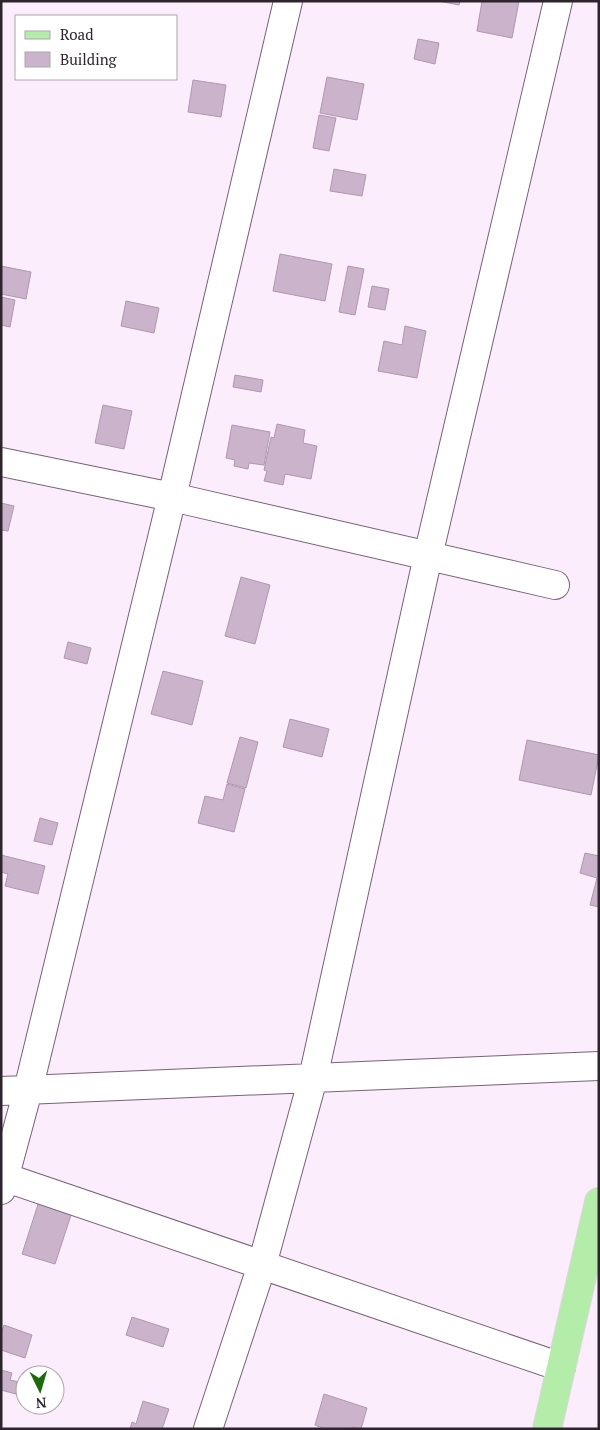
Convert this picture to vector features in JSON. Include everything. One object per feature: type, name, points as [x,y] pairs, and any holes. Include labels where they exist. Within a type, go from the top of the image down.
[{"type":"main road","points":[[547,1429],[599,1202]]},
{"type":"street","points":[[288,1],[172,497],[28,1090],[3,1181],[262,1265],[561,1367]]},
{"type":"street","points":[[208,1429],[262,1265],[313,1078],[428,556],[558,1]]},
{"type":"street","points":[[1,462],[172,497],[555,586]]},
{"type":"street","points":[[1,1091],[599,1066]]},
{"type":"building","points":[[438,1],[460,1],[459,5]]},
{"type":"building","points":[[482,1],[519,1],[512,38],[477,31]]},
{"type":"building","points":[[418,39],[439,43],[435,64],[414,59]]},
{"type":"building","points":[[327,77],[364,84],[357,120],[320,113]]},
{"type":"building","points":[[193,80],[226,85],[221,117],[188,112]]},
{"type":"building","points":[[319,115],[336,118],[329,151],[313,148]]},
{"type":"building","points":[[334,169],[366,175],[362,196],[330,191]]},
{"type":"building","points":[[280,254],[332,264],[325,301],[273,291]]},
{"type":"building","points":[[1,266],[31,272],[26,299],[1,294]]},
{"type":"building","points":[[348,266],[364,269],[355,315],[339,312]]},
{"type":"building","points":[[372,286],[389,289],[385,310],[368,307]]},
{"type":"building","points":[[1,297],[15,300],[10,327],[1,325]]},
{"type":"building","points":[[126,301],[159,308],[154,333],[121,326]]},
{"type":"building","points":[[405,326],[426,331],[417,378],[378,371],[384,341],[402,345]]},
{"type":"building","points":[[235,375],[263,380],[261,392],[233,387]]},
{"type":"building","points":[[103,405],[132,411],[124,449],[95,443]]},
{"type":"building","points":[[277,424],[305,430],[303,443],[317,446],[311,479],[285,474],[283,485],[264,481],[267,471],[264,470],[271,437],[274,438]]},
{"type":"building","points":[[232,425],[270,432],[264,465],[249,463],[248,469],[234,466],[235,460],[226,458]]},
{"type":"building","points":[[1,503],[14,506],[8,531],[1,530]]},
{"type":"building","points":[[241,577],[270,585],[255,644],[225,636]]},
{"type":"building","points":[[68,642],[91,648],[87,664],[64,658]]},
{"type":"building","points":[[163,671],[203,681],[192,725],[151,714]]},
{"type":"building","points":[[290,719],[329,729],[322,757],[283,747]]},
{"type":"building","points":[[240,737],[258,742],[246,788],[227,783]]},
{"type":"building","points":[[527,740],[599,755],[591,795],[519,780]]},
{"type":"building","points":[[227,784],[245,789],[234,832],[198,823],[205,796],[223,800]]},
{"type":"building","points":[[40,818],[58,823],[52,845],[34,841]]},
{"type":"building","points":[[585,853],[599,856],[599,907],[590,905],[597,878],[580,873]]},
{"type":"building","points":[[1,855],[45,866],[38,894],[5,886],[8,874],[1,872]]},
{"type":"building","points":[[41,1195],[74,1206],[55,1264],[22,1254]]},
{"type":"building","points":[[132,1317],[169,1329],[163,1347],[126,1335]]},
{"type":"building","points":[[4,1325],[32,1335],[25,1358],[1,1350],[1,1334]]},
{"type":"building","points":[[1,1370],[12,1373],[10,1380],[15,1381],[15,1394],[1,1390]]},
{"type":"building","points":[[324,1394],[367,1408],[361,1429],[352,1427],[351,1429],[325,1429],[315,1425]]},
{"type":"building","points":[[143,1401],[169,1409],[162,1429],[130,1429],[132,1422],[136,1424]]}]
